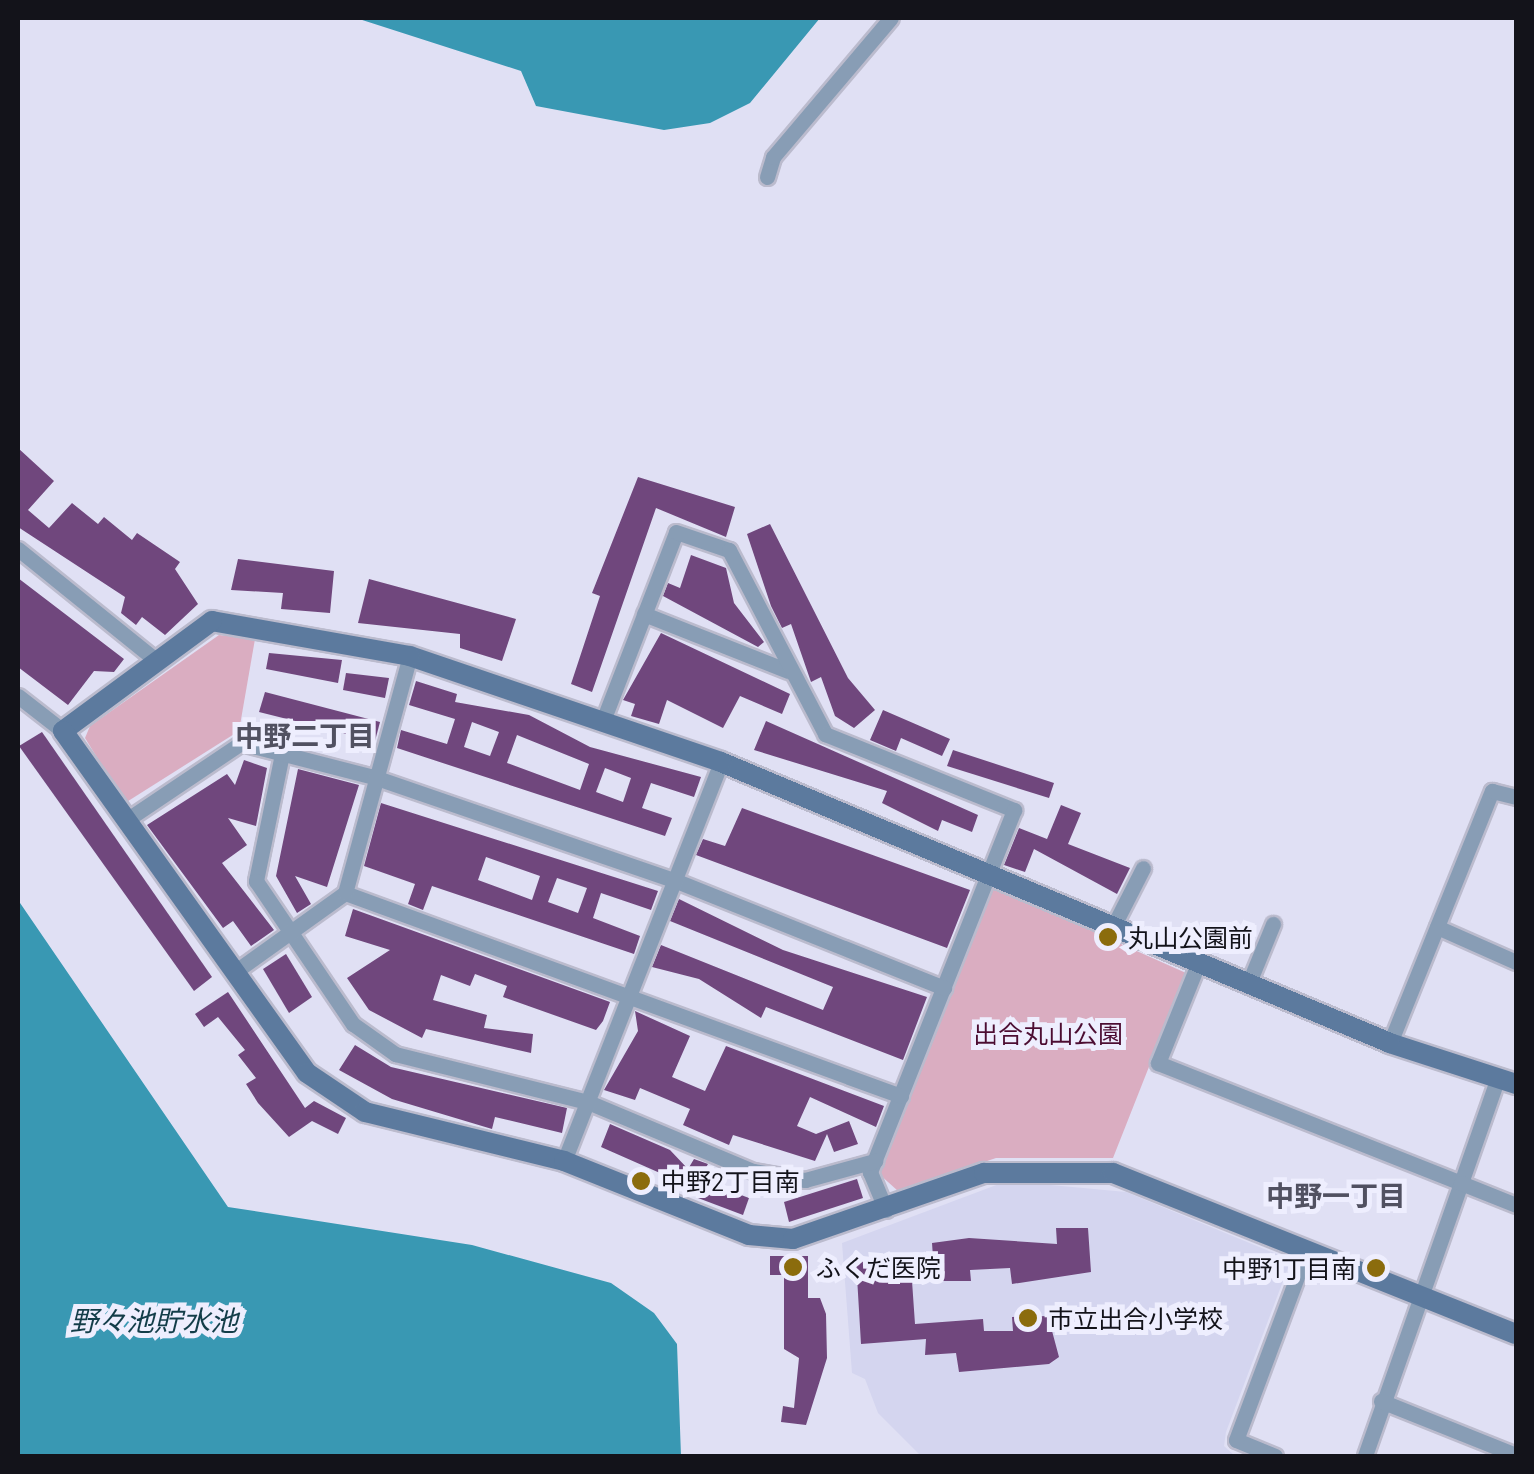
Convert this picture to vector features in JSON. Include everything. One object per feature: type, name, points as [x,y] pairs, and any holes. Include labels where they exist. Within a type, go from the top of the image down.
[{"type":"street","points":[[767,177],[773,157],[892,18]]},
{"type":"street","points":[[604,718],[676,532],[729,550],[788,670],[825,734],[1014,810],[875,1162],[886,1210]]},
{"type":"street","points":[[18,549],[158,661]]},
{"type":"street","points":[[644,614],[788,670]]},
{"type":"street","points":[[63,731],[212,621],[410,656],[604,718],[722,762],[991,872],[1248,985],[1390,1043],[1506,1083],[1461,1183],[1418,1294],[1365,1456]]},
{"type":"street","points":[[236,971],[345,893],[410,656]]},
{"type":"street","points":[[18,696],[63,731],[236,971],[332,1094],[404,1124],[564,1162],[749,1236],[792,1239],[886,1210],[984,1172],[1066,1167],[1113,1172],[1516,1334]]},
{"type":"street","points":[[128,819],[241,743],[377,778],[674,880],[944,988]]},
{"type":"street","points":[[282,754],[256,881],[288,934],[353,1024],[395,1054],[588,1102],[753,1172],[805,1180],[875,1162]]},
{"type":"street","points":[[564,1162],[722,762]]},
{"type":"street","points":[[1390,1043],[1492,791],[1516,798]]},
{"type":"street","points":[[1114,926],[1142,868]]},
{"type":"street","points":[[345,893],[631,991],[900,1096]]},
{"type":"street","points":[[1248,985],[1274,924]]},
{"type":"street","points":[[1437,927],[1516,962]]},
{"type":"street","points":[[1198,964],[1158,1063],[1516,1205]]},
{"type":"street","points":[[1275,1456],[1246,1451],[1236,1440],[1306,1250]]},
{"type":"street","points":[[1381,1401],[1516,1455]]},
{"type":"shaded area","points":[[1007,1181],[1126,1192],[1291,1260],[1226,1432],[1224,1446],[1235,1456],[921,1456],[878,1413],[865,1379],[852,1373],[842,1243]]},
{"type":"green space","points":[[219,635],[255,639],[239,731],[125,803],[85,738],[90,726]]},
{"type":"green space","name":"出合丸山公園","points":[[991,886],[1186,973],[1113,1158],[996,1158],[898,1191],[878,1173]]},
{"type":"water","points":[[356,18],[820,18],[750,103],[710,123],[664,130],[536,106],[521,71]]},
{"type":"water","name":"野々池貯水池","points":[[18,900],[228,1207],[472,1245],[611,1283],[654,1313],[677,1344],[681,1456],[18,1456]]},
{"type":"building","points":[[18,448],[54,481],[28,510],[49,528],[72,503],[98,524],[104,517],[132,540],[137,533],[180,562],[175,569],[198,604],[165,635],[142,617],[136,625],[121,613],[125,597],[18,527]]},
{"type":"building","points":[[638,477],[735,507],[726,537],[656,508],[592,692],[571,684],[600,596],[592,593]]},
{"type":"building","points":[[770,524],[848,678],[875,710],[854,728],[835,716],[821,677],[811,682],[791,624],[782,628],[771,606],[747,534]]},
{"type":"building","points":[[691,555],[726,568],[734,603],[764,642],[758,647],[663,596],[668,583],[680,588]]},
{"type":"building","points":[[238,559],[334,571],[330,613],[281,609],[283,593],[231,590]]},
{"type":"building","points":[[18,578],[124,659],[114,672],[94,671],[68,705],[18,667]]},
{"type":"building","points":[[369,579],[516,619],[502,661],[460,648],[460,634],[358,623]]},
{"type":"building","points":[[661,633],[790,694],[782,714],[740,696],[723,728],[667,700],[659,724],[631,716],[635,704],[623,700]]},
{"type":"building","points":[[269,653],[342,660],[338,683],[266,669]]},
{"type":"building","points":[[346,673],[389,678],[385,698],[343,690]]},
{"type":"building","points":[[416,681],[457,694],[455,702],[529,715],[590,747],[701,777],[694,797],[651,783],[642,808],[672,818],[665,836],[397,748],[401,730],[447,744],[455,719],[409,705]],"holes":[[[472,722],[499,732],[490,756],[464,747]],[[517,735],[589,764],[580,790],[507,763]],[[605,768],[631,778],[623,802],[596,792]]]},
{"type":"building","points":[[265,692],[380,722],[375,741],[259,712]]},
{"type":"building","points":[[883,710],[950,739],[942,756],[901,738],[896,751],[870,740]]},
{"type":"building","points":[[766,721],[978,815],[972,832],[942,820],[938,831],[882,803],[887,791],[754,750]]},
{"type":"building","points":[[42,732],[212,977],[194,991],[19,746]]},
{"type":"building","points":[[953,750],[1054,783],[1049,798],[947,766]]},
{"type":"building","points":[[244,760],[267,768],[256,826],[228,818],[247,845],[222,863],[274,930],[251,946],[233,921],[223,928],[147,825],[227,774],[235,785]]},
{"type":"building","points":[[298,769],[359,785],[327,887],[295,876],[311,904],[297,913],[276,876]]},
{"type":"building","points":[[381,803],[658,891],[651,910],[601,893],[593,918],[640,936],[634,954],[432,886],[423,910],[408,904],[415,884],[364,866]],"holes":[[[486,857],[540,876],[532,900],[478,880]],[[557,878],[587,888],[578,913],[548,902]]]},
{"type":"building","points":[[1061,805],[1081,813],[1068,844],[1130,868],[1117,894],[1034,849],[1025,872],[1004,865],[1019,828],[1047,839]]},
{"type":"building","points":[[742,808],[970,890],[947,948],[696,855],[703,839],[725,846]]},
{"type":"building","points":[[679,899],[783,950],[927,997],[903,1060],[766,1007],[761,1018],[699,979],[652,967],[661,945],[823,1010],[833,987],[670,921]]},
{"type":"building","points":[[353,909],[610,1002],[603,1021],[596,1030],[503,997],[507,986],[475,974],[470,986],[441,975],[433,1000],[487,1015],[484,1028],[533,1034],[531,1053],[426,1029],[422,1038],[369,1010],[347,978],[390,950],[345,936]]},
{"type":"building","points":[[286,954],[312,997],[289,1013],[263,969]]},
{"type":"building","points":[[228,992],[305,1108],[314,1101],[346,1118],[338,1134],[312,1121],[289,1137],[258,1103],[246,1084],[256,1078],[238,1055],[245,1050],[218,1017],[204,1027],[195,1014]]},
{"type":"building","points":[[635,1011],[690,1036],[672,1077],[705,1091],[726,1046],[884,1106],[876,1127],[810,1097],[797,1126],[816,1134],[849,1121],[858,1144],[834,1152],[827,1134],[815,1161],[733,1135],[729,1145],[683,1125],[690,1109],[640,1088],[635,1100],[604,1090],[638,1031]]},
{"type":"building","points":[[355,1045],[391,1067],[567,1108],[562,1133],[495,1117],[492,1129],[392,1099],[339,1070]]},
{"type":"building","points":[[610,1124],[670,1150],[688,1169],[694,1159],[708,1164],[694,1188],[601,1147]]},
{"type":"building","points":[[857,1179],[863,1198],[789,1222],[784,1202]]},
{"type":"building","points":[[704,1181],[749,1198],[743,1215],[698,1198]]},
{"type":"building","points":[[1056,1228],[1088,1228],[1091,1272],[1012,1284],[1010,1268],[970,1270],[971,1281],[912,1281],[915,1324],[983,1319],[984,1331],[1013,1331],[1012,1317],[1048,1316],[1059,1357],[1049,1364],[959,1372],[956,1353],[925,1355],[926,1339],[861,1344],[856,1260],[933,1257],[932,1243],[969,1238],[1057,1244]]},
{"type":"building","points":[[770,1256],[808,1256],[808,1298],[820,1298],[826,1314],[827,1358],[806,1425],[781,1422],[783,1406],[794,1408],[799,1358],[784,1349],[784,1275],[770,1275]]},
{"type":"place","name":"丸山公園前","points":[[1108,937]]},
{"type":"place","name":"中野2丁目南","points":[[641,1181]]},
{"type":"place","name":"ふくだ医院","points":[[793,1267]]},
{"type":"place","name":"中野1丁目南","points":[[1376,1268]]},
{"type":"place","name":"市立出合小学校","points":[[1028,1318]]},
{"type":"district","name":"中野二丁目","points":[[305,735]]},
{"type":"district","name":"中野一丁目","points":[[1336,1195]]}]
